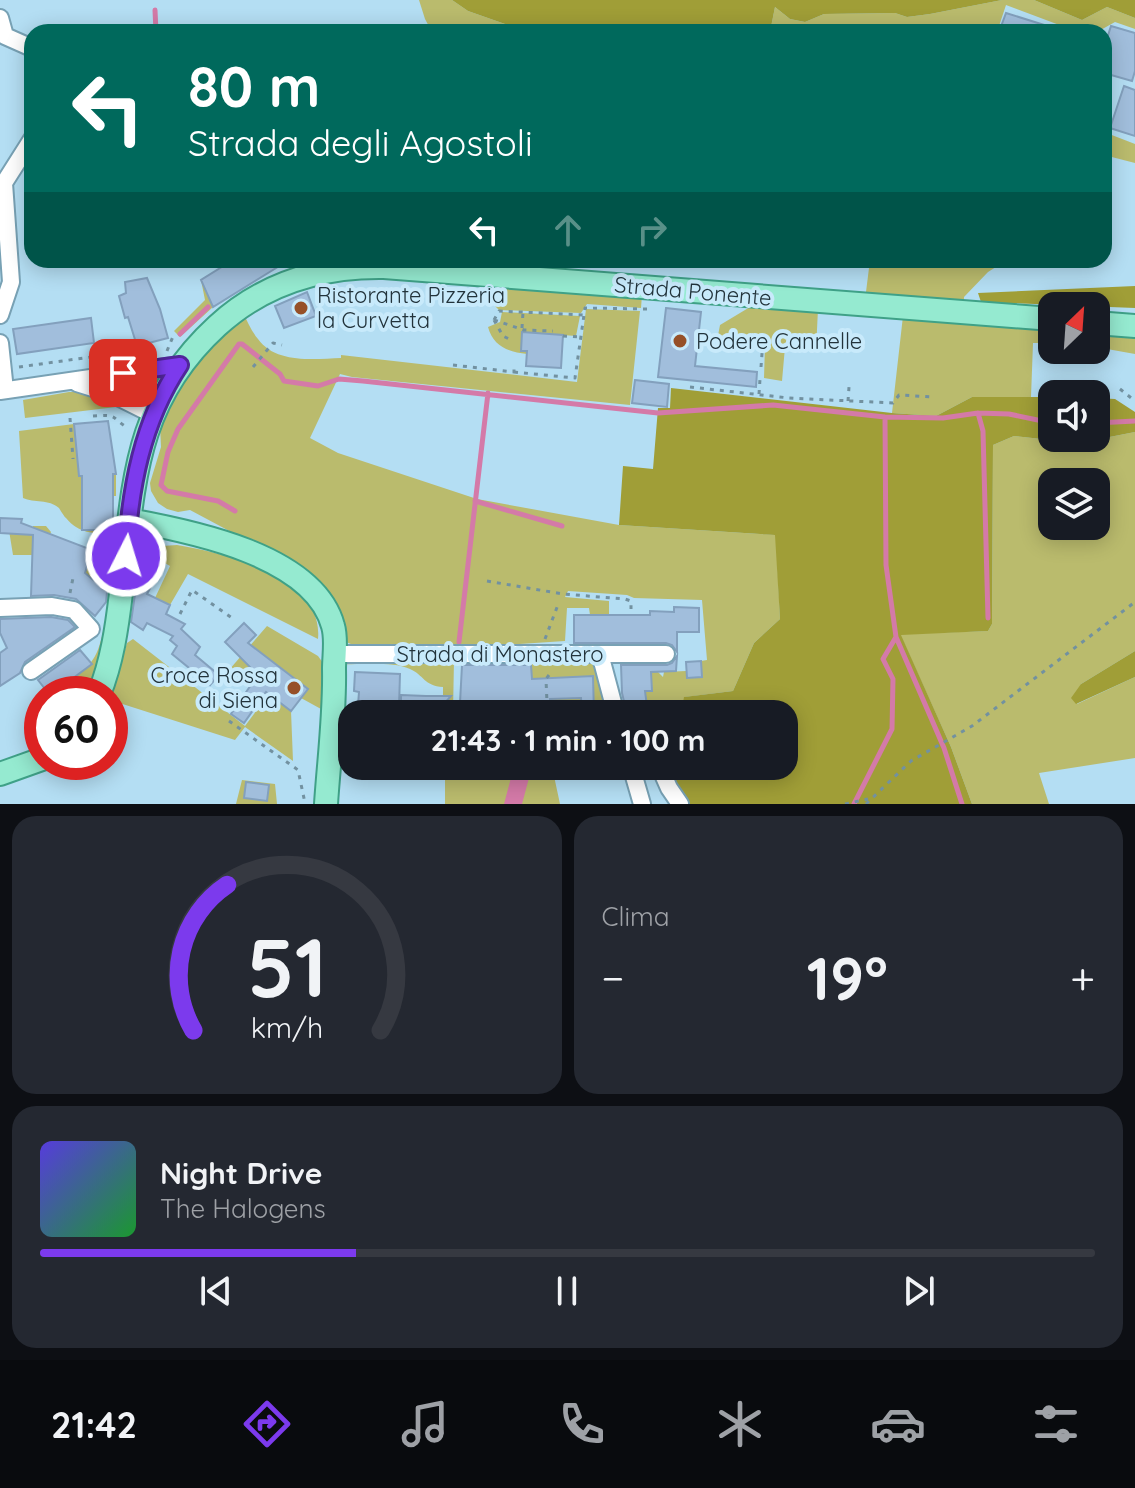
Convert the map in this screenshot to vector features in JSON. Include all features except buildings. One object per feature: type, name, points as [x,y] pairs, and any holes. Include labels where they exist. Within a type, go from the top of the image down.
[{"type":"main road","name":"Strada Ponente","points":[[106,676],[118,620],[139,458],[173,358],[197,344],[235,310],[262,293],[298,277],[343,268]]},
{"type":"main road","name":"Strada Ponente","points":[[396,268],[1038,318]]},
{"type":"main road","points":[[1110,324],[1135,326]]},
{"type":"main road","points":[[129,520],[194,533],[235,546],[295,577],[327,611],[334,628],[335,654],[320,803]]},
{"type":"main road","points":[[0,774],[24,765]]},
{"type":"street","points":[[0,18],[5,36],[24,44]]},
{"type":"street","points":[[0,315],[11,282],[4,183],[24,152]]},
{"type":"street","points":[[490,274],[509,268]]},
{"type":"street","points":[[0,343],[2,390],[67,381],[173,358]]},
{"type":"street","points":[[67,381],[112,394],[152,414]]},
{"type":"street","points":[[0,608],[52,606],[74,610],[91,629],[31,671]]},
{"type":"street","name":"Strada di Monastero","points":[[335,654],[666,654]]},
{"type":"street","points":[[600,654],[612,700]]},
{"type":"street","points":[[635,780],[642,804]]},
{"type":"street","points":[[665,780],[680,804]]},
{"type":"path","points":[[453,365],[575,378],[585,308],[649,309]]},
{"type":"path","points":[[494,320],[499,311],[584,315]]},
{"type":"path","points":[[522,329],[523,312]]},
{"type":"path","points":[[494,320],[522,329],[553,331]]},
{"type":"path","points":[[494,320],[503,336],[513,341]]},
{"type":"path","points":[[173,358],[174,334]]},
{"type":"path","points":[[563,336],[580,337]]},
{"type":"path","points":[[761,367],[763,340]]},
{"type":"path","points":[[253,367],[273,343],[282,345]]},
{"type":"path","points":[[3,369],[91,357]]},
{"type":"path","points":[[514,365],[514,372]]},
{"type":"path","points":[[759,394],[760,379]]},
{"type":"path","points":[[690,387],[893,403],[899,395],[933,397]]},
{"type":"path","points":[[848,401],[849,387]]},
{"type":"path","points":[[1120,389],[1135,401]]},
{"type":"path","points":[[93,416],[111,415],[128,429]]},
{"type":"path","points":[[70,418],[73,459]]},
{"type":"path","points":[[70,590],[73,578]]},
{"type":"path","points":[[487,581],[563,594],[625,599],[631,601],[631,609]]},
{"type":"path","points":[[180,614],[192,590],[232,618]]},
{"type":"path","points":[[539,654],[559,602]]},
{"type":"path","points":[[866,804],[911,761],[972,726],[1135,602]]},
{"type":"path","points":[[547,700],[546,679],[549,675]]},
{"type":"path","points":[[229,721],[298,770],[303,799],[307,803],[320,803]]},
{"type":"path","points":[[845,804],[872,798]]},
{"type":"shaded area","points":[[419,0],[452,0],[468,11],[505,24],[428,24]]},
{"type":"shaded area","points":[[452,0],[1002,0],[907,17],[895,13],[824,14],[805,22],[790,19],[775,7],[772,24],[505,24],[468,11]]},
{"type":"shaded area","points":[[1002,0],[1034,0],[1082,20],[1107,7],[1135,18],[1135,29],[1115,22],[1057,24],[1006,5],[1000,24],[772,24],[775,7],[790,19],[805,22],[824,14],[895,13],[907,17]]},
{"type":"shaded area","points":[[1034,0],[1135,0],[1135,18],[1107,7],[1082,20]]},
{"type":"shaded area","points":[[1112,135],[1135,144],[1135,163],[1112,157]]},
{"type":"shaded area","points":[[869,268],[994,268],[964,297],[964,301],[879,296],[866,292]]},
{"type":"shaded area","points":[[201,280],[213,307],[180,337],[174,331],[205,300]]},
{"type":"shaded area","points":[[1135,286],[1135,308],[1110,307],[1110,292],[1038,292],[1038,304],[981,302],[978,293]]},
{"type":"shaded area","points":[[489,288],[642,295],[641,308],[587,304],[581,313],[499,310],[489,300]]},
{"type":"shaded area","points":[[755,304],[818,309],[816,350],[785,347],[782,381],[764,378],[765,345],[717,341],[720,325]]},
{"type":"shaded area","points":[[586,309],[640,311],[630,405],[340,374],[310,438],[338,453],[477,499],[619,525],[776,535],[780,619],[754,643],[733,691],[685,697],[684,700],[638,700],[632,692],[652,691],[651,662],[657,662],[657,671],[663,677],[664,672],[686,671],[687,678],[701,677],[701,661],[707,660],[702,600],[634,598],[568,591],[565,597],[609,601],[609,615],[590,615],[589,608],[567,608],[565,641],[461,648],[363,649],[346,642],[344,632],[267,551],[190,510],[178,512],[167,509],[158,503],[151,491],[150,483],[161,447],[160,426],[186,371],[242,311],[253,333],[266,347],[285,356],[319,359],[341,358],[341,355],[577,382]]},
{"type":"shaded area","points":[[502,312],[580,316],[576,336],[522,332],[521,351],[527,351],[527,354],[508,350],[490,334],[488,327],[500,322]]},
{"type":"shaded area","points":[[903,316],[1038,328],[1038,343],[1033,343],[1031,397],[972,397],[936,416],[892,413]]},
{"type":"shaded area","points":[[1110,334],[1135,336],[1135,354],[1110,350]]},
{"type":"shaded area","points":[[671,388],[936,416],[972,397],[1038,397],[1038,439],[1014,436],[993,445],[992,624],[988,631],[901,635],[951,747],[972,804],[688,804],[674,780],[798,780],[798,700],[683,700],[684,697],[733,691],[754,643],[780,619],[775,535],[619,525],[623,466],[653,469],[658,408],[670,408]]},
{"type":"shaded area","points":[[86,392],[116,407],[25,418],[23,400]]},
{"type":"shaded area","points":[[1110,399],[1135,412],[1135,432],[1110,437]]},
{"type":"shaded area","points":[[74,424],[79,476],[116,474],[116,496],[82,496],[82,530],[113,530],[112,534],[81,530],[55,505],[23,498],[19,431]]},
{"type":"shaded area","points":[[1135,432],[1135,651],[1081,684],[1077,704],[1135,677],[1135,758],[1039,773],[1049,804],[972,804],[951,747],[900,634],[988,631],[992,624],[993,445],[1014,436],[1038,439],[1038,452],[1110,452],[1110,437]]},
{"type":"shaded area","points":[[7,518],[18,519],[18,533],[32,535],[33,526],[46,526],[51,532],[43,555],[13,555]]},
{"type":"shaded area","points":[[98,541],[113,542],[111,596],[85,574],[92,550],[98,549]]},
{"type":"shaded area","points":[[177,545],[244,562],[268,571],[289,584],[305,599],[316,617],[318,639],[188,574],[170,605],[155,598],[170,566],[145,552]]},
{"type":"shaded area","points":[[267,626],[318,656],[323,663],[321,709],[301,698],[308,689],[260,653],[244,675],[291,711],[293,761],[245,727],[235,740],[128,706],[128,676],[117,676],[127,643],[133,639],[245,726],[265,699],[229,670]]},
{"type":"shaded area","points":[[106,631],[94,676],[76,676],[93,659]]},
{"type":"shaded area","points":[[1135,651],[1135,677],[1076,704],[1071,698],[1081,684]]},
{"type":"shaded area","points":[[589,659],[597,663],[606,700],[532,700],[531,660]]},
{"type":"shaded area","points":[[454,660],[453,700],[443,700],[443,687],[432,685],[415,671],[394,665],[343,664],[343,661]]},
{"type":"shaded area","points":[[502,691],[503,700],[470,700]]},
{"type":"shaded area","points":[[242,780],[275,784],[277,804],[236,804]]},
{"type":"shaded area","points":[[445,780],[555,780],[560,804],[445,804]]},
{"type":"shaded area","points":[[510,780],[528,780],[522,804],[504,804]]},
{"type":"waterway","points":[[155,10],[156,24]]},
{"type":"waterway","points":[[180,334],[208,307]]},
{"type":"waterway","points":[[235,511],[218,501],[167,491],[161,485],[168,452],[178,429],[239,344],[280,374],[284,381],[318,386],[339,379],[658,413],[773,405],[885,417],[943,418],[978,413],[1009,414],[1038,420]]},
{"type":"waterway","points":[[459,642],[488,393]]},
{"type":"waterway","points":[[978,413],[983,431],[988,618]]},
{"type":"waterway","points":[[885,417],[886,565],[896,637],[944,748],[962,804]]},
{"type":"waterway","points":[[1110,422],[1135,421]]},
{"type":"waterway","points":[[475,501],[562,526]]},
{"type":"waterway","points":[[854,804],[892,729],[893,679],[883,659],[896,637]]},
{"type":"place","name":"Ristorante Pizzeria la Curvetta","points":[[301,308]]},
{"type":"place","name":"Podere Cannelle","points":[[680,341]]},
{"type":"place","name":"Croce Rossa di Siena","points":[[294,688]]},
{"type":"route","points":[[123,373],[180,365],[166,385],[144,438],[129,520],[126,556]]}]
